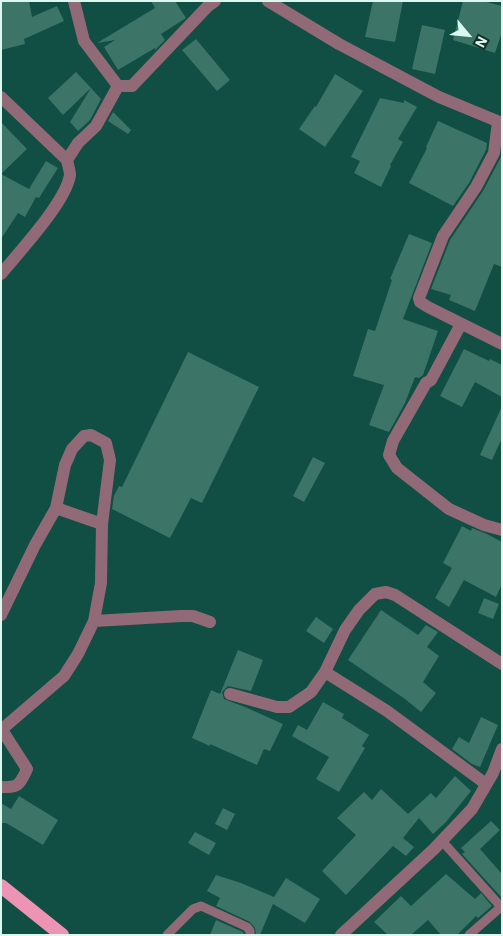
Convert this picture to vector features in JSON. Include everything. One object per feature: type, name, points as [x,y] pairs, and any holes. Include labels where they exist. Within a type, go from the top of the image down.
[{"type":"highway","points":[[1,886],[62,935]]},
{"type":"street","points":[[74,1],[84,42],[118,86]]},
{"type":"street","points":[[118,86],[132,86],[214,1]]},
{"type":"street","points":[[268,1],[339,44],[439,97],[500,123],[494,154],[476,187],[443,236],[419,298],[420,302],[502,344]]},
{"type":"street","points":[[67,160],[78,143],[96,126],[118,86]]},
{"type":"street","points":[[1,96],[67,160],[70,174],[65,191],[1,274]]},
{"type":"street","points":[[461,324],[431,380],[426,383],[393,441],[389,455],[397,468],[449,509],[484,525],[502,530]]},
{"type":"street","points":[[1,615],[35,545],[56,508],[65,465],[72,449],[84,436],[92,435],[106,443],[110,460],[102,524],[101,583],[94,621],[78,654],[64,676],[1,730],[27,769],[18,785],[12,787],[1,786]]},
{"type":"street","points":[[56,508],[102,524]]},
{"type":"street","points":[[230,694],[277,707],[289,707],[311,692],[325,672],[344,630],[359,610],[376,594],[386,592],[395,595],[502,664]]},
{"type":"street","points":[[94,621],[193,616],[210,622]]},
{"type":"street","points":[[325,672],[387,711],[486,784]]},
{"type":"street","points":[[341,935],[442,841],[472,809],[493,773],[502,749]]},
{"type":"lane","points":[[442,841],[501,907],[469,935]]},
{"type":"lane","points":[[167,935],[193,909],[201,906],[248,928],[250,935]]},
{"type":"building","points":[[1,1],[29,1],[32,17],[57,6],[64,21],[24,39],[25,44],[1,50]]},
{"type":"building","points":[[151,1],[175,1],[186,18],[161,34],[165,40],[155,50],[155,48],[118,70],[104,47],[115,40],[97,43],[155,8]]},
{"type":"building","points":[[373,1],[403,1],[395,42],[365,37]]},
{"type":"building","points":[[463,1],[483,1],[502,6],[502,32],[495,53],[453,40]]},
{"type":"building","points":[[422,25],[445,30],[435,74],[412,69]]},
{"type":"building","points":[[196,39],[230,80],[217,91],[182,50]]},
{"type":"building","points":[[76,72],[91,88],[63,115],[48,98]]},
{"type":"building","points":[[335,74],[363,91],[325,147],[299,129],[316,107]]},
{"type":"building","points":[[91,88],[101,99],[90,120],[78,131],[70,122]]},
{"type":"building","points":[[380,98],[404,103],[404,100],[417,107],[398,139],[403,142],[390,165],[381,187],[354,173],[360,161],[351,157]]},
{"type":"building","points":[[113,112],[131,130],[128,134],[108,121]]},
{"type":"building","points":[[438,121],[487,143],[486,150],[469,183],[453,206],[409,183]]},
{"type":"building","points":[[1,122],[27,149],[1,174]]},
{"type":"building","points":[[502,155],[502,267],[494,264],[475,311],[449,300],[451,295],[431,289],[450,240],[483,191]]},
{"type":"building","points":[[46,161],[58,168],[39,198],[36,197],[25,217],[18,213],[1,239],[1,174],[29,189]]},
{"type":"building","points":[[409,234],[432,243],[403,319],[438,331],[423,375],[419,378],[415,377],[405,403],[389,432],[369,425],[384,385],[353,376],[368,329],[375,331],[392,280],[390,279]]},
{"type":"building","points":[[464,349],[502,365],[502,397],[475,382],[462,407],[440,396]]},
{"type":"building","points":[[188,352],[259,387],[202,503],[191,498],[170,538],[112,509],[114,496],[119,486],[122,487]]},
{"type":"building","points":[[502,406],[502,438],[492,460],[480,455]]},
{"type":"building","points":[[313,457],[325,463],[304,502],[293,496]]},
{"type":"building","points":[[462,526],[471,531],[472,528],[487,534],[502,542],[502,584],[496,597],[464,580],[449,607],[435,598],[452,568],[443,563]]},
{"type":"building","points":[[484,598],[499,604],[493,619],[478,613]]},
{"type":"building","points":[[381,610],[418,635],[426,625],[438,632],[427,647],[439,656],[423,682],[436,693],[421,712],[348,660]]},
{"type":"building","points":[[316,617],[333,629],[324,643],[306,631]]},
{"type":"building","points":[[238,650],[263,660],[251,691],[228,686],[222,692],[224,699],[283,724],[270,751],[264,749],[257,765],[192,738],[211,690],[220,694]]},
{"type":"building","points":[[323,702],[344,714],[342,718],[369,735],[362,746],[365,748],[339,792],[316,779],[329,757],[292,736],[298,725],[307,730]]},
{"type":"building","points":[[481,717],[498,725],[480,767],[472,764],[452,749],[459,737],[469,743]]},
{"type":"building","points":[[455,776],[471,791],[446,822],[433,834],[419,818],[403,838],[414,847],[406,856],[393,846],[346,895],[322,871],[356,835],[337,818],[364,792],[372,800],[381,789],[408,814],[431,793],[436,798]]},
{"type":"building","points":[[19,796],[58,820],[43,845],[6,823],[1,823],[1,803],[11,809]]},
{"type":"building","points":[[223,808],[235,814],[227,830],[215,824]]},
{"type":"building","points":[[491,821],[500,830],[480,849],[502,874],[502,898],[462,854],[465,852],[461,848]]},
{"type":"building","points":[[195,832],[216,843],[209,855],[188,843]]},
{"type":"building","points":[[446,874],[475,899],[481,893],[492,906],[478,918],[476,916],[457,935],[441,935],[428,920],[411,935],[388,935],[374,922],[401,896],[411,906]]},
{"type":"building","points":[[216,875],[274,897],[286,878],[320,899],[305,923],[273,904],[260,935],[256,935],[255,928],[250,922],[216,906],[220,898],[207,891]]},
{"type":"building","points":[[216,920],[243,932],[244,935],[210,935]]}]
